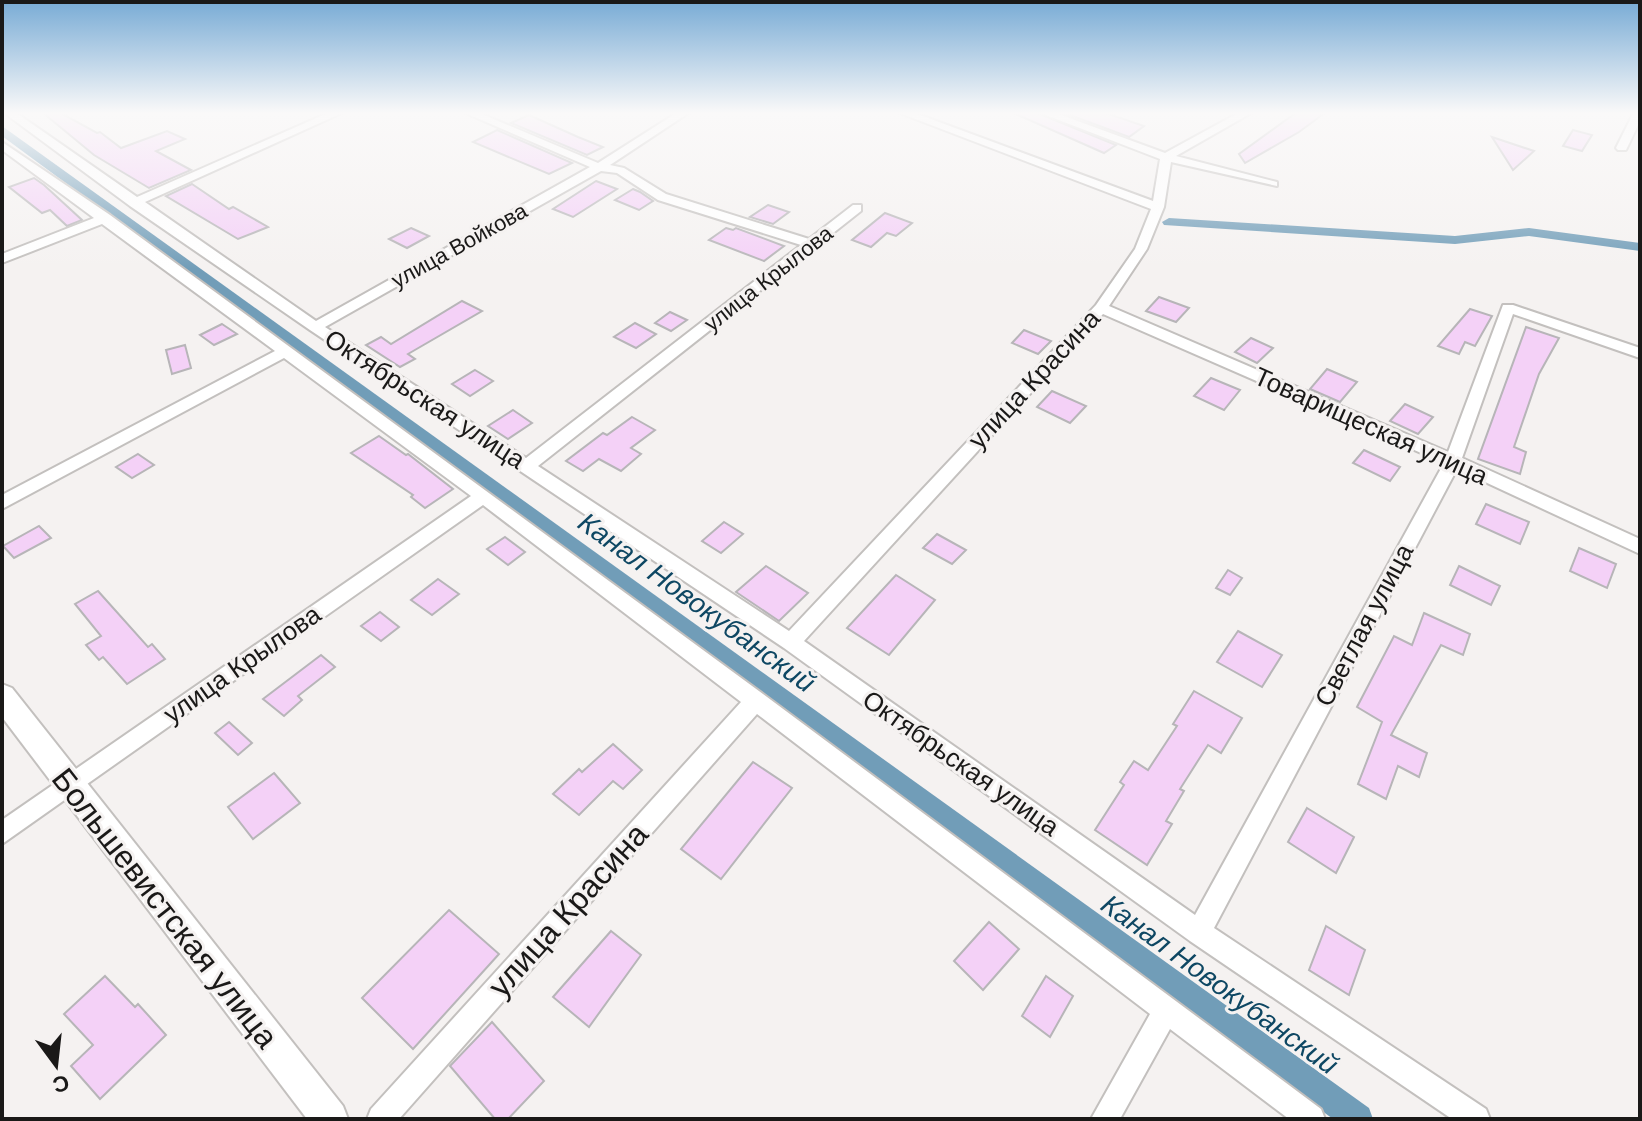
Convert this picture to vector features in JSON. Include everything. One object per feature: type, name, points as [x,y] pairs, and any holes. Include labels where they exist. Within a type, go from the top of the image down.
[{"type":"street","name":"Октябрьская улица","points":[[30,164],[483,496],[1311,1119]]},
{"type":"street","name":"Октябрьская улица","points":[[82,164],[315,327],[791,642],[1199,932],[1476,1119]]},
{"type":"street","points":[[135,202],[220,164]]},
{"type":"street","points":[[593,164],[620,170],[662,197],[810,244]]},
{"type":"street","name":"улица Войкова","points":[[315,327],[603,164]]},
{"type":"street","points":[[1043,164],[1158,207]]},
{"type":"street","name":"улица Красина","points":[[791,642],[1101,308],[1141,249],[1158,207],[1165,164]]},
{"type":"street","points":[[1195,164],[1273,184]]},
{"type":"street","name":"улица Крылова","points":[[527,466],[857,208]]},
{"type":"street","points":[[2,259],[106,218]]},
{"type":"street","name":"Товарищеская улица","points":[[1101,308],[1453,461],[1640,547]]},
{"type":"street","name":"Светлая улица","points":[[1199,932],[1453,461],[1508,308],[1640,353]]},
{"type":"street","points":[[2,503],[287,351]]},
{"type":"street","name":"улица Крылова","points":[[2,833],[483,496]]},
{"type":"street","name":"Большевистская улица","points":[[2,696],[330,1119]]},
{"type":"street","name":"улица Красина","points":[[381,1119],[756,700]]},
{"type":"street","points":[[1105,1119],[1166,1011]]},
{"type":"building","points":[[110,164],[181,164],[191,170],[149,188]]},
{"type":"building","points":[[526,164],[569,164],[549,174]]},
{"type":"building","points":[[34,178],[82,220],[67,226],[50,210],[42,213],[9,187]]},
{"type":"building","points":[[596,181],[617,189],[573,217],[553,209]]},
{"type":"building","points":[[192,184],[229,209],[233,207],[268,227],[238,239],[166,196]]},
{"type":"building","points":[[633,189],[653,201],[639,210],[615,200]]},
{"type":"building","points":[[768,205],[789,212],[773,224],[750,217]]},
{"type":"building","points":[[885,213],[912,223],[896,236],[887,233],[871,247],[852,240]]},
{"type":"building","points":[[411,228],[429,236],[407,248],[389,239]]},
{"type":"building","points":[[726,228],[736,228],[784,246],[764,261],[709,240]]},
{"type":"building","points":[[1159,297],[1189,308],[1176,322],[1146,311]]},
{"type":"building","points":[[462,301],[482,311],[408,354],[415,359],[400,367],[366,345],[381,337],[391,344]]},
{"type":"building","points":[[1470,309],[1492,316],[1475,346],[1465,342],[1459,354],[1438,346]]},
{"type":"building","points":[[670,312],[687,320],[671,331],[655,323]]},
{"type":"building","points":[[635,323],[656,334],[636,348],[614,337]]},
{"type":"building","points":[[222,324],[237,334],[214,345],[200,335]]},
{"type":"building","points":[[1526,327],[1559,338],[1539,374],[1514,447],[1526,452],[1520,474],[1478,459]]},
{"type":"building","points":[[1024,330],[1051,341],[1038,354],[1012,343]]},
{"type":"building","points":[[1251,338],[1273,348],[1257,363],[1235,352]]},
{"type":"building","points":[[185,345],[191,368],[172,374],[166,350]]},
{"type":"building","points":[[1327,369],[1357,382],[1340,402],[1310,389]]},
{"type":"building","points":[[475,370],[493,381],[470,396],[452,384]]},
{"type":"building","points":[[1211,378],[1240,390],[1224,410],[1194,396]]},
{"type":"building","points":[[1052,391],[1086,406],[1070,423],[1037,407]]},
{"type":"building","points":[[1405,404],[1433,417],[1418,434],[1390,421]]},
{"type":"building","points":[[513,410],[532,423],[508,439],[488,426]]},
{"type":"building","points":[[632,417],[655,430],[631,448],[641,454],[621,471],[599,459],[583,471],[566,461],[603,433],[607,435]]},
{"type":"building","points":[[379,436],[453,489],[425,508],[411,497],[413,495],[351,453]]},
{"type":"building","points":[[1364,450],[1400,467],[1390,481],[1353,463]]},
{"type":"building","points":[[138,454],[154,465],[132,478],[116,467]]},
{"type":"building","points":[[1486,504],[1529,522],[1520,544],[1476,524]]},
{"type":"building","points":[[724,522],[743,534],[721,553],[702,541]]},
{"type":"building","points":[[39,526],[51,538],[14,558],[3,546]]},
{"type":"building","points":[[937,534],[966,550],[952,564],[923,548]]},
{"type":"building","points":[[505,537],[525,552],[508,565],[487,549]]},
{"type":"building","points":[[1579,548],[1616,564],[1607,588],[1570,571]]},
{"type":"building","points":[[766,566],[808,593],[779,621],[736,592]]},
{"type":"building","points":[[1459,566],[1500,586],[1491,605],[1450,585]]},
{"type":"building","points":[[1228,570],[1242,578],[1230,595],[1216,588]]},
{"type":"building","points":[[896,575],[935,600],[889,655],[847,628]]},
{"type":"building","points":[[438,579],[459,594],[432,615],[411,600]]},
{"type":"building","points":[[98,591],[148,647],[152,644],[165,659],[127,684],[103,657],[99,660],[86,645],[101,636],[75,604]]},
{"type":"building","points":[[380,612],[399,627],[381,641],[361,626]]},
{"type":"building","points":[[1424,613],[1470,634],[1463,655],[1441,645],[1391,735],[1427,753],[1419,777],[1398,766],[1386,799],[1358,784],[1382,722],[1357,707],[1394,636],[1412,645]]},
{"type":"building","points":[[1238,631],[1282,655],[1262,687],[1217,662]]},
{"type":"building","points":[[321,655],[335,667],[298,696],[302,700],[284,716],[263,699]]},
{"type":"building","points":[[1194,691],[1242,718],[1221,753],[1208,745],[1180,789],[1184,791],[1166,821],[1172,824],[1147,865],[1095,830],[1124,785],[1120,782],[1134,761],[1148,770],[1177,726],[1173,724]]},
{"type":"building","points":[[229,722],[252,743],[238,755],[215,733]]},
{"type":"building","points":[[613,744],[642,770],[623,789],[613,781],[579,815],[553,794],[579,769],[582,772]]},
{"type":"building","points":[[753,762],[792,788],[721,879],[681,849]]},
{"type":"building","points":[[274,773],[300,803],[253,839],[228,807]]},
{"type":"building","points":[[1307,808],[1354,837],[1336,873],[1288,842]]},
{"type":"building","points":[[449,910],[499,954],[413,1049],[362,998]]},
{"type":"building","points":[[989,922],[1019,949],[983,990],[954,961]]},
{"type":"building","points":[[1326,926],[1365,950],[1349,995],[1309,970]]},
{"type":"building","points":[[611,931],[641,955],[589,1027],[553,997]]},
{"type":"building","points":[[105,976],[135,1007],[138,1004],[166,1035],[100,1099],[71,1066],[93,1045],[64,1014]]},
{"type":"building","points":[[1046,976],[1073,996],[1050,1037],[1022,1016]]},
{"type":"building","points":[[492,1022],[544,1081],[508,1119],[495,1119],[450,1066]]},
{"type":"waterway","name":"Канал Новокубанский","points":[[49,164],[1358,1119]]},
{"type":"waterway","points":[[1169,222],[1455,240],[1529,232],[1640,247]]}]
